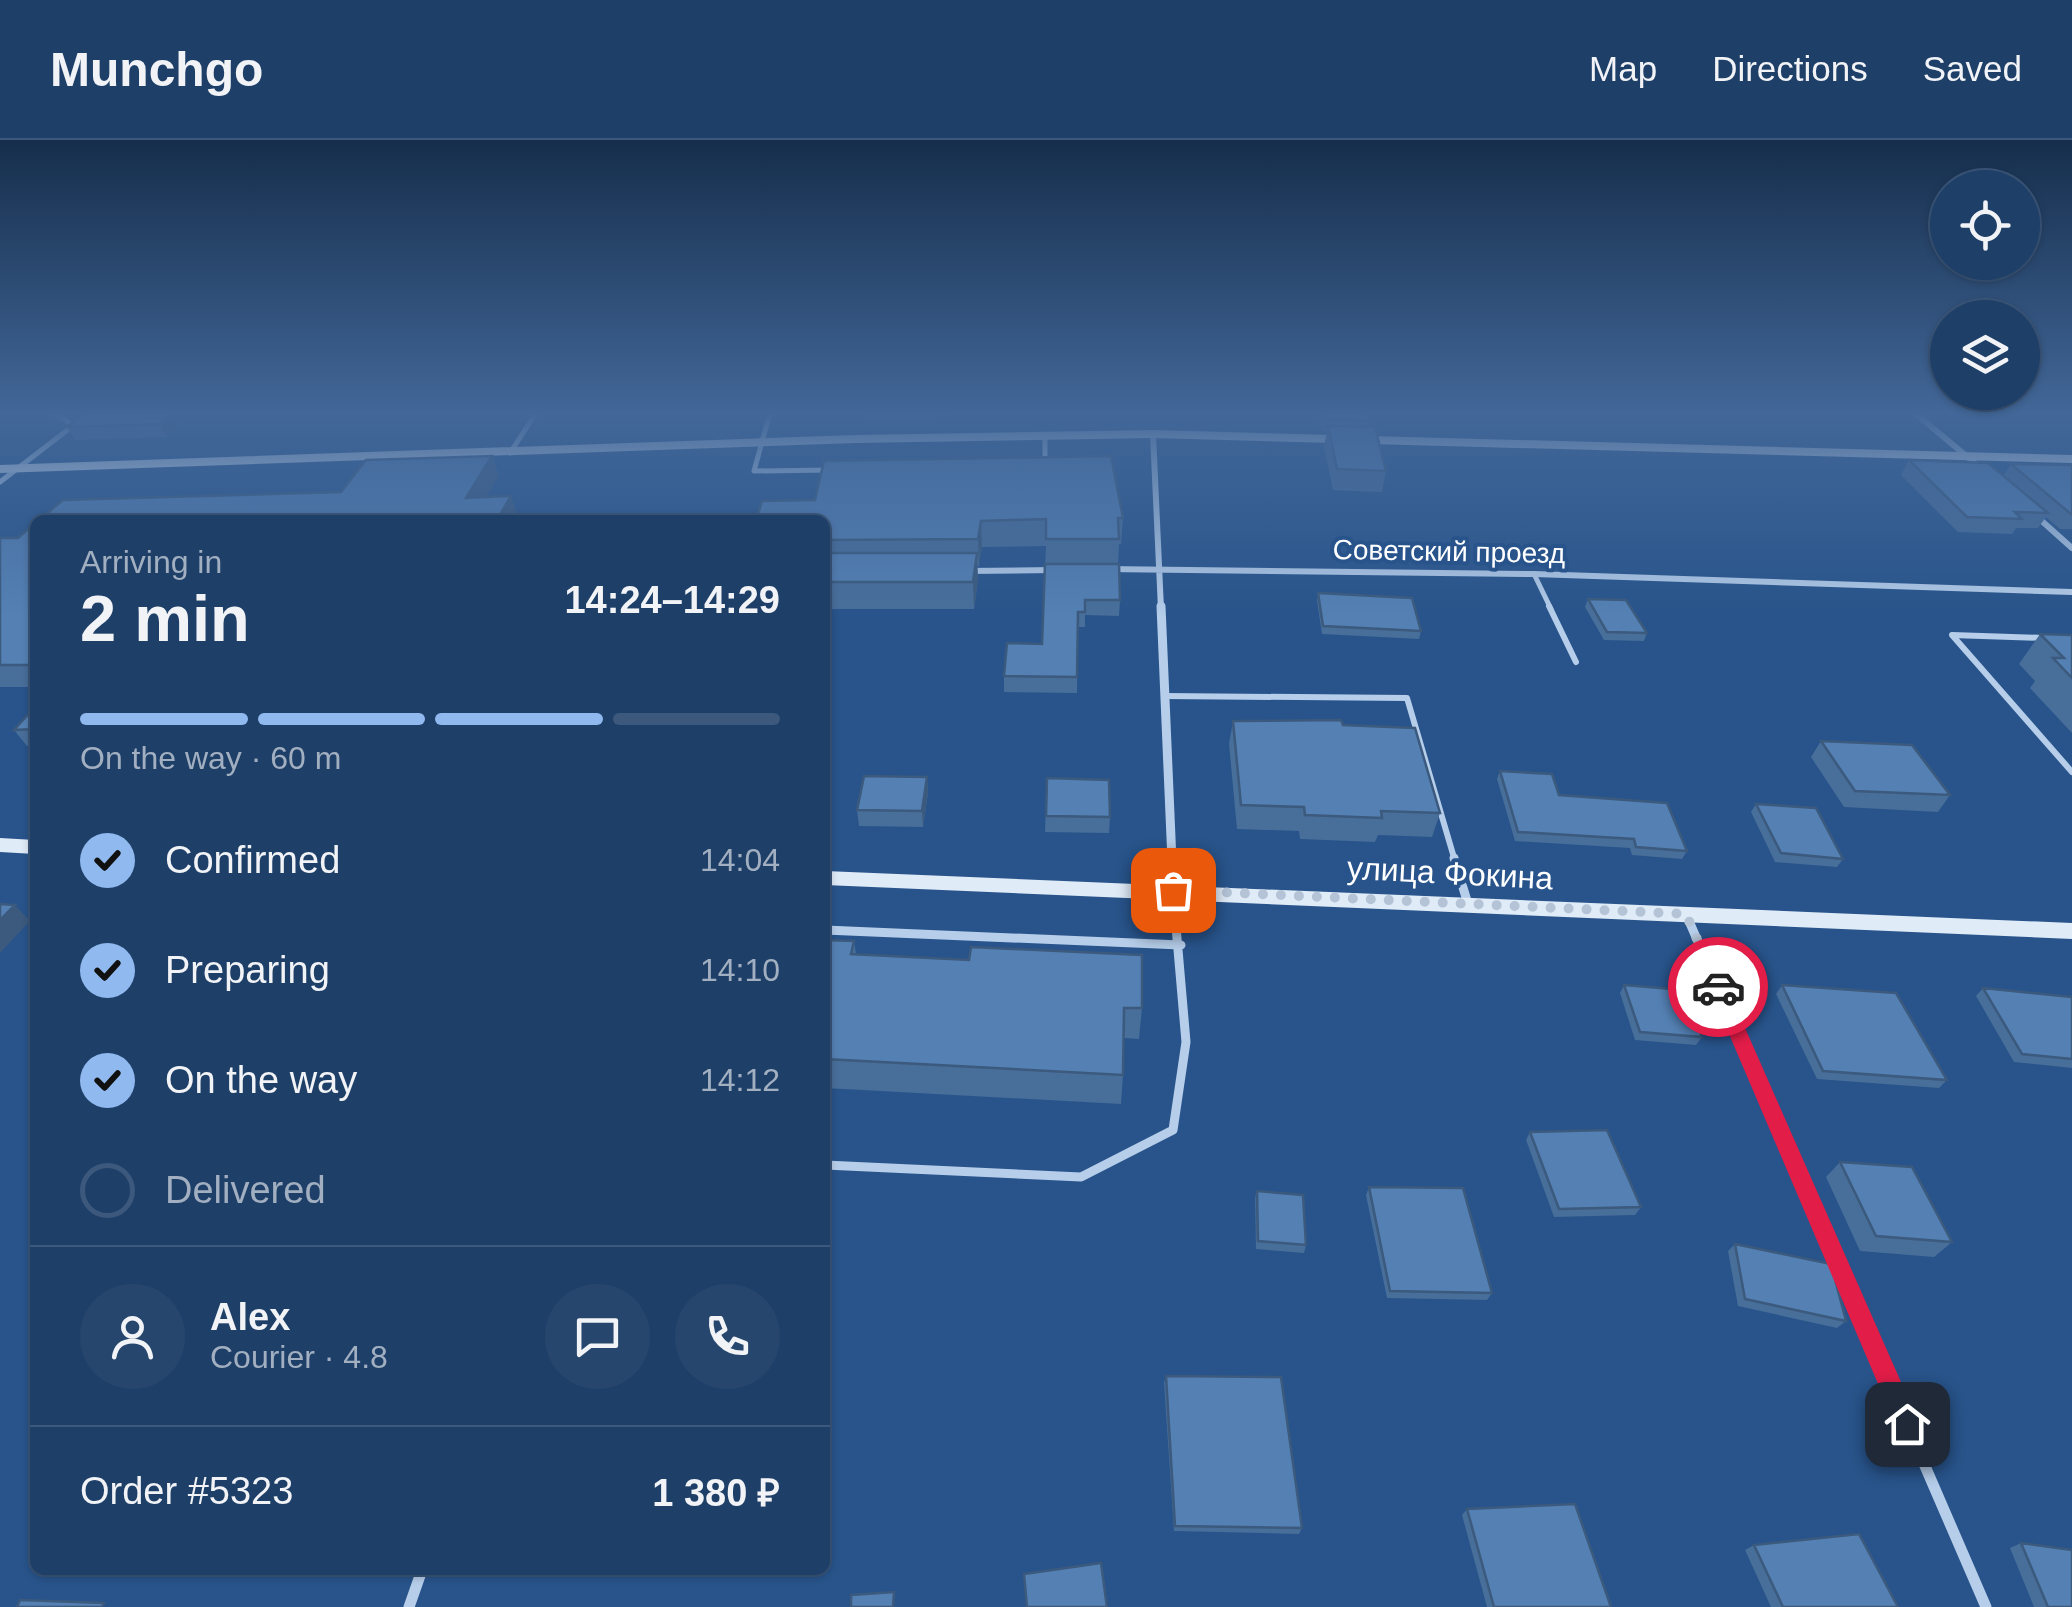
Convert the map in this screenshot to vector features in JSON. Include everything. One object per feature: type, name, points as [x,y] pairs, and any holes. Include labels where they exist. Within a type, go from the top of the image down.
[{"type":"main road","points":[[0,844],[30,846]]},
{"type":"main road","name":"улица Фокина","points":[[830,878],[2072,931]]},
{"type":"street","points":[[1155,481],[1173,890]]},
{"type":"street","points":[[2019,501],[2072,548]]},
{"type":"street","name":"Советский проезд","points":[[1101,569],[1534,574],[2072,592]]},
{"type":"street","points":[[948,571],[1063,570]]},
{"type":"lane","points":[[1534,574],[1576,662]]},
{"type":"lane","points":[[2055,638],[1952,634],[2072,772]]},
{"type":"lane","points":[[1164,696],[1407,698],[1468,904]]},
{"type":"lane","points":[[830,1164],[1081,1177],[1173,1130],[1185,1092],[1181,946],[1173,890]]},
{"type":"lane","points":[[1686,914],[1986,1607]]},
{"type":"lane","points":[[830,930],[1181,946]]},
{"type":"lane","points":[[409,1607],[420,1575]]},
{"type":"building","points":[[349,481],[476,481],[466,498],[511,496],[500,515],[45,515],[63,500],[341,492]]},
{"type":"building","points":[[819,481],[1116,481],[1123,518],[1118,518],[1119,539],[1046,539],[1046,519],[981,521],[978,539],[830,540],[830,515],[758,515],[762,501],[815,500]]},
{"type":"building","points":[[1931,481],[2010,481],[2048,513],[2015,512],[2022,519],[1967,517]]},
{"type":"building","points":[[2032,481],[2072,481],[2071,514]]},
{"type":"building","points":[[30,527],[30,665],[0,665],[0,538],[18,538]]},
{"type":"building","points":[[830,553],[977,553],[973,582],[830,582]]},
{"type":"building","points":[[1045,564],[1119,564],[1120,600],[1085,600],[1085,612],[1078,612],[1077,677],[1004,676],[1007,643],[1042,644]]},
{"type":"building","points":[[1318,593],[1412,598],[1421,631],[1323,626]]},
{"type":"building","points":[[1588,599],[1626,600],[1647,633],[1607,632]]},
{"type":"building","points":[[2040,634],[2072,635],[2072,678],[2053,658],[2064,658]]},
{"type":"building","points":[[30,712],[30,729],[14,730]]},
{"type":"building","points":[[1341,720],[1343,725],[1415,728],[1440,813],[1381,811],[1382,818],[1305,815],[1304,807],[1241,805],[1233,721]]},
{"type":"building","points":[[1821,741],[1912,745],[1950,795],[1855,791]]},
{"type":"building","points":[[1500,771],[1552,774],[1559,795],[1667,803],[1687,851],[1636,847],[1634,839],[1518,832]]},
{"type":"building","points":[[864,776],[927,777],[922,811],[857,810]]},
{"type":"building","points":[[1047,778],[1109,780],[1110,817],[1046,816]]},
{"type":"building","points":[[1756,804],[1816,808],[1843,859],[1781,853]]},
{"type":"building","points":[[0,904],[15,905],[0,920]]},
{"type":"building","points":[[830,940],[854,941],[851,954],[969,960],[971,947],[1142,955],[1142,1008],[1124,1008],[1123,1075],[830,1059]]},
{"type":"building","points":[[1624,985],[1684,990],[1702,1037],[1640,1032]]},
{"type":"building","points":[[1782,985],[1896,993],[1947,1080],[1823,1071]]},
{"type":"building","points":[[1983,988],[2072,997],[2072,1059],[2022,1054]]},
{"type":"building","points":[[1607,1130],[1641,1207],[1559,1209],[1530,1132]]},
{"type":"building","points":[[1840,1162],[1912,1167],[1952,1242],[1876,1236]]},
{"type":"building","points":[[1369,1187],[1463,1188],[1492,1293],[1390,1291]]},
{"type":"building","points":[[1257,1191],[1303,1195],[1306,1245],[1258,1241]]},
{"type":"building","points":[[1735,1244],[1831,1264],[1846,1321],[1745,1299]]},
{"type":"building","points":[[1166,1376],[1281,1377],[1302,1528],[1175,1526]]},
{"type":"building","points":[[1575,1504],[1611,1607],[1494,1607],[1467,1509]]},
{"type":"building","points":[[1859,1534],[1898,1607],[1783,1607],[1754,1545]]},
{"type":"building","points":[[2021,1543],[2072,1550],[2072,1607],[2048,1607]]},
{"type":"building","points":[[1101,1563],[1107,1607],[1027,1607],[1024,1574]]},
{"type":"building","points":[[894,1592],[893,1607],[851,1607],[851,1595]]},
{"type":"building","points":[[20,1600],[104,1603],[102,1607],[17,1607]]},
{"type":"way so far","points":[[1173,890],[1686,914],[1718,987]]},
{"type":"route","points":[[1718,987],[1907,1424]]}]
